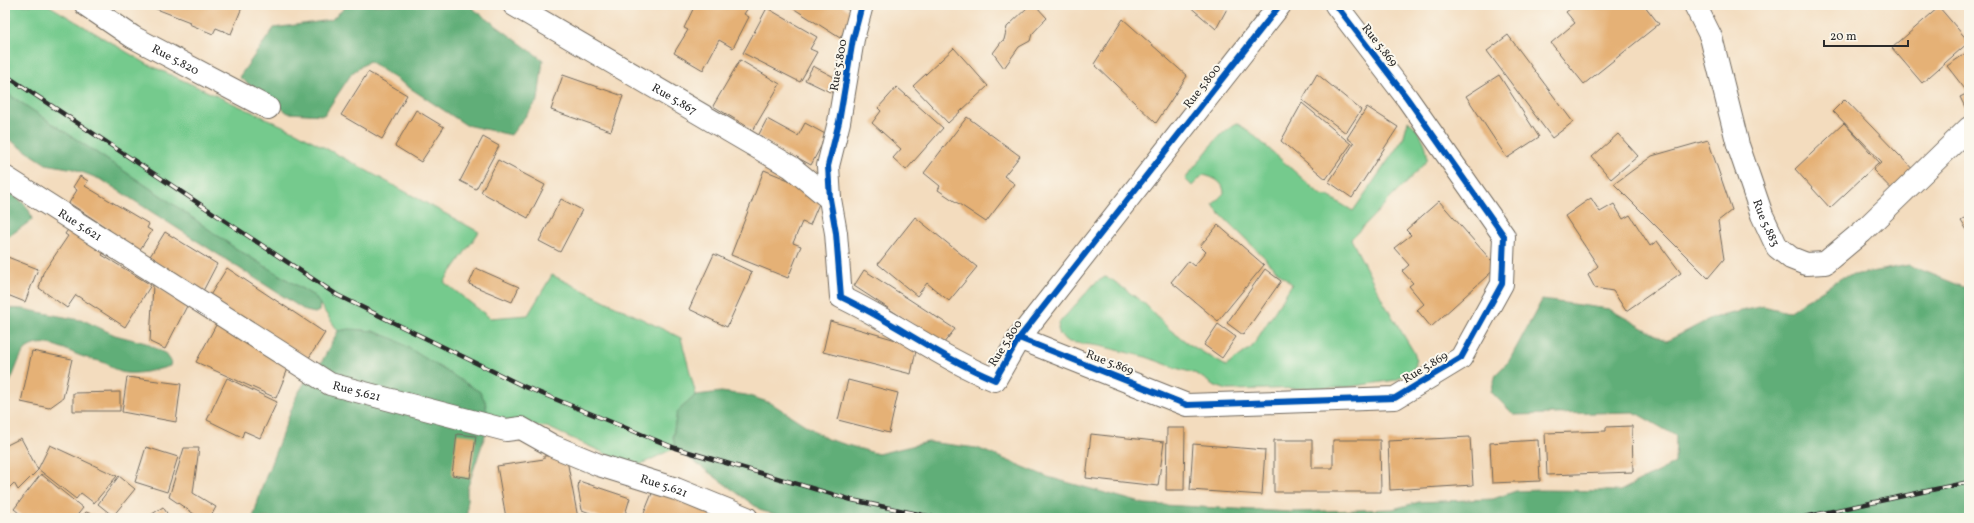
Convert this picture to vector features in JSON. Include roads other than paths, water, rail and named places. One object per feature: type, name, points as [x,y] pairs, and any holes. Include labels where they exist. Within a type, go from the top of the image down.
[{"type":"street","name":"Rue 5.820","points":[[86,5],[133,37],[268,108]]},
{"type":"street","name":"Rue 5.867","points":[[514,5],[791,167],[830,199]]},
{"type":"street","name":"Rue 5.800","points":[[862,5],[853,39],[839,122],[828,166],[830,199],[836,233],[841,297],[875,313],[971,370],[995,380],[1019,338],[1280,5]]},
{"type":"street","name":"Rue 5.869","points":[[1019,338],[1187,404],[1395,398],[1461,358],[1502,284],[1504,236],[1407,98],[1336,5]]},
{"type":"street","name":"Rue 5.883","points":[[1695,5],[1711,38],[1738,144],[1762,215],[1777,247],[1791,258],[1806,264],[1825,263],[1862,232],[1969,128]]},
{"type":"street","name":"Rue 5.621","points":[[5,176],[330,384],[506,430],[521,428],[553,446],[599,465],[676,489],[747,518]]},
{"type":"railway","points":[[5,75],[337,295],[523,386],[675,448],[852,500],[937,518]]},
{"type":"railway","points":[[1800,518],[1969,482]]}]
